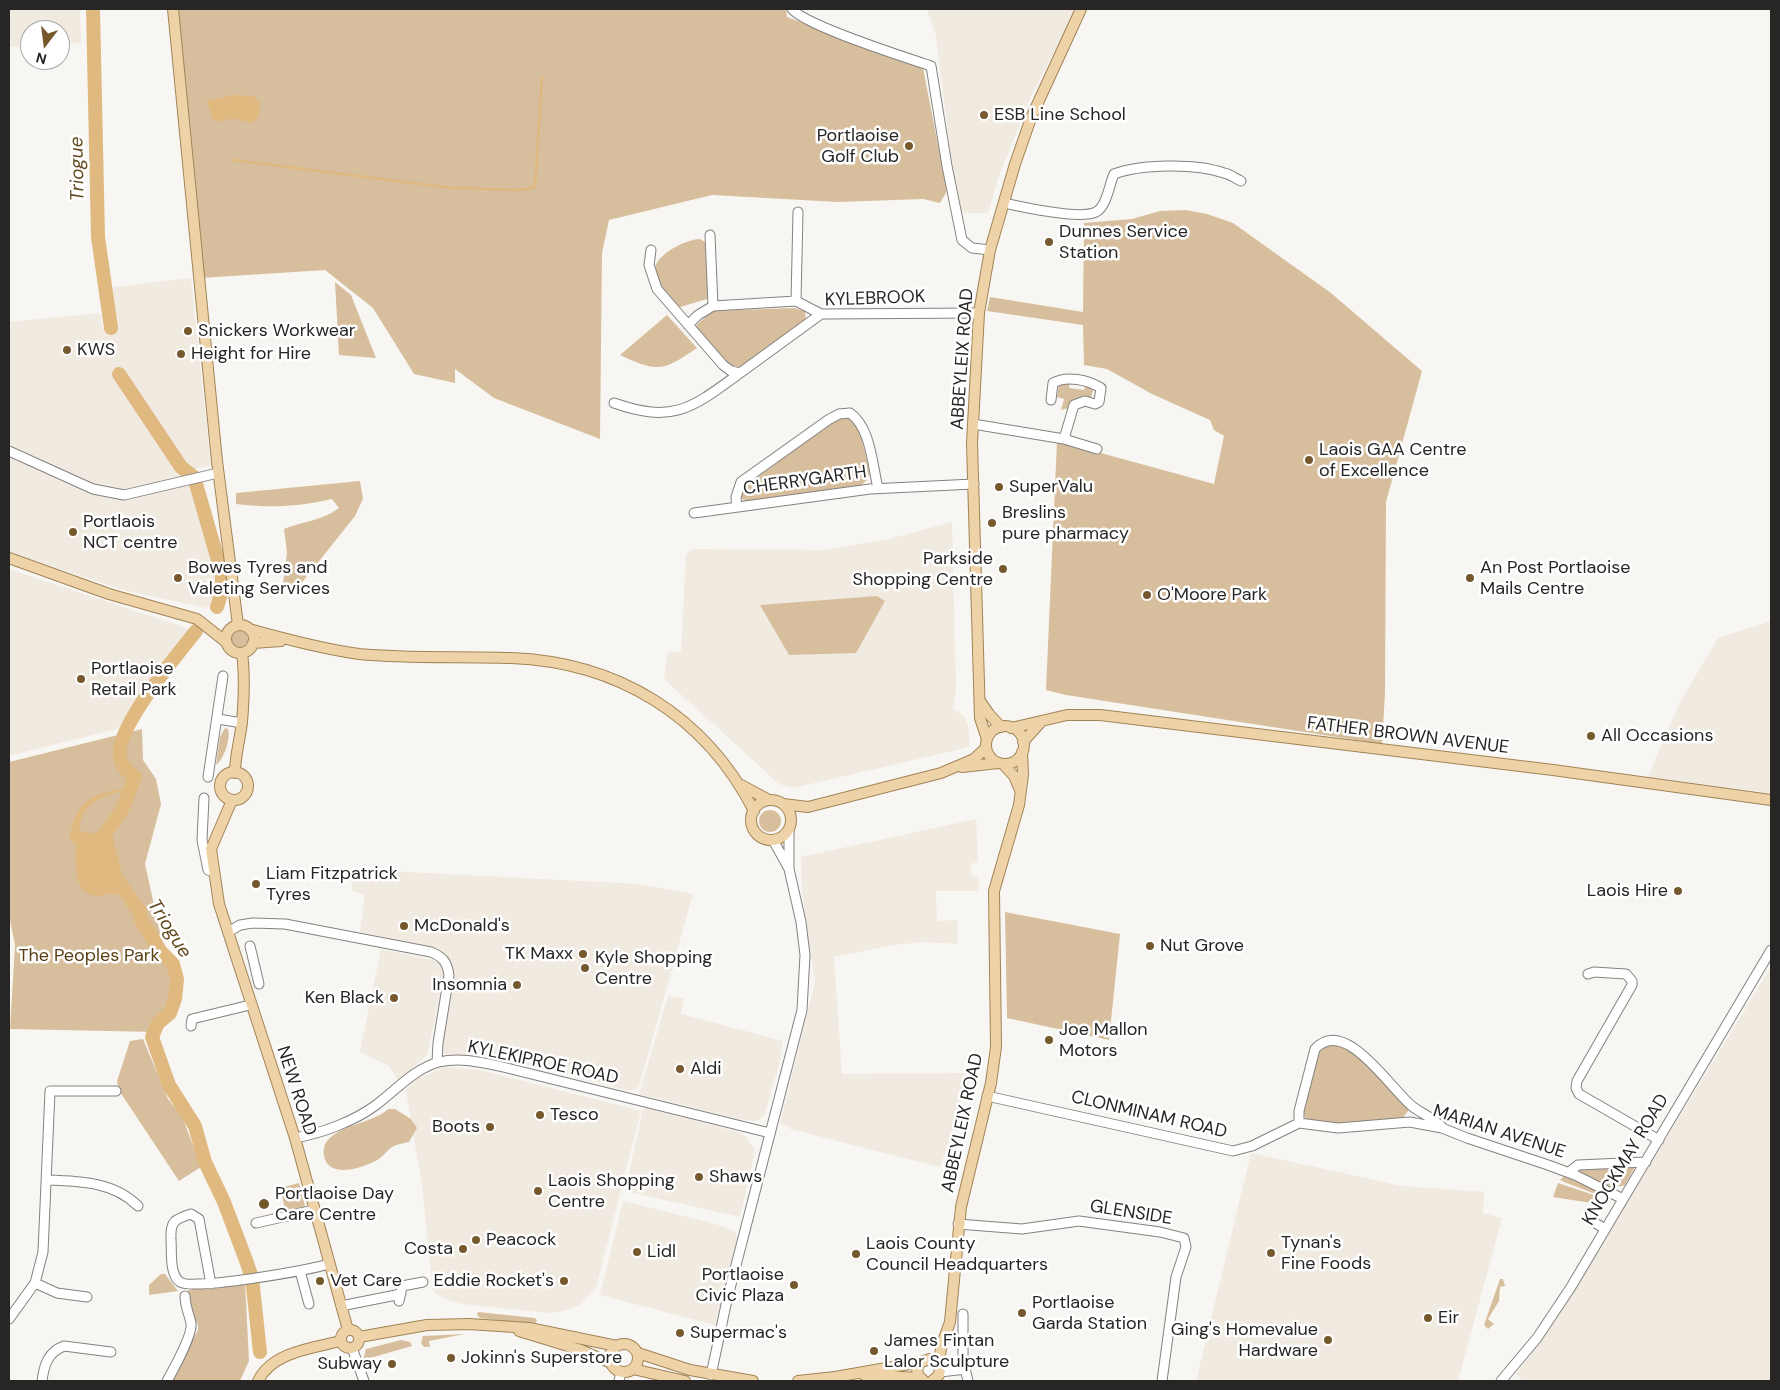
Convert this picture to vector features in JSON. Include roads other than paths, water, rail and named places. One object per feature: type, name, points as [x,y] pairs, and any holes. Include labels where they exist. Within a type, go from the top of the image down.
[{"type":"main road","points":[[173,9],[234,627],[226,636],[226,642]]},
{"type":"main road","name":"ABBEYLEIX ROAD","points":[[987,744],[980,718],[974,484],[973,424],[979,313],[990,250],[1031,118],[1081,9]]},
{"type":"main road","points":[[9,558],[109,594],[198,619],[226,642],[232,650],[242,652],[247,650],[253,643],[253,636],[249,629]]},
{"type":"main road","points":[[208,626],[249,629],[287,641],[359,654],[437,658],[514,658],[572,666],[595,673],[628,685],[677,715],[704,739],[741,785],[754,811]]},
{"type":"main road","points":[[253,643],[287,641]]},
{"type":"main road","points":[[235,772],[235,759],[242,723],[244,674],[242,652]]},
{"type":"main road","points":[[980,700],[989,714],[1006,728],[1019,734],[1022,747]]},
{"type":"main road","name":"FATHER BROWN AVENUE","points":[[1006,728],[1067,715],[1100,715],[1543,768],[1771,800]]},
{"type":"main road","points":[[741,785],[769,800],[808,807],[956,768],[1016,760],[1022,747],[1041,722]]},
{"type":"main road","points":[[956,768],[987,744],[993,731],[1006,728]]},
{"type":"main road","points":[[987,744],[990,757],[1000,763],[1014,776],[1020,791]]},
{"type":"main road","name":"ABBEYLEIX ROAD","points":[[937,1375],[942,1344],[950,1322],[958,1224],[974,1145],[987,1096],[996,1035],[994,891],[1015,821],[1023,774],[1022,747]]},
{"type":"main road","points":[[235,772],[245,778],[247,790],[243,796],[232,800],[222,794],[220,783],[228,774],[235,772]]},
{"type":"main road","name":"NEW ROAD","points":[[232,800],[211,849],[219,904],[295,1138],[348,1330]]},
{"type":"main road","points":[[769,800],[760,804],[754,811],[751,820],[756,833],[764,839],[773,840],[782,837],[790,825],[808,807]]},
{"type":"main road","points":[[783,804],[789,811],[790,825]]},
{"type":"main road","points":[[359,1337],[427,1325],[469,1324],[506,1328],[529,1328],[617,1346],[629,1344],[638,1353],[670,1364],[711,1375],[753,1381]]},
{"type":"main road","points":[[506,1328],[581,1350],[611,1363]]},
{"type":"main road","points":[[348,1330],[355,1332],[359,1337],[358,1344],[352,1348],[345,1347],[341,1341],[342,1334],[348,1330]]},
{"type":"main road","points":[[258,1381],[268,1366],[281,1358],[341,1341]]},
{"type":"main road","points":[[922,1380],[917,1372],[924,1360],[942,1344]]},
{"type":"main road","points":[[617,1346],[610,1353],[611,1363],[620,1377],[633,1370],[638,1363],[638,1353]]},
{"type":"main road","points":[[798,1381],[846,1375],[924,1360],[933,1360],[937,1375]]},
{"type":"main road","points":[[633,1370],[685,1381]]},
{"type":"main road","points":[[846,1375],[922,1380]]},
{"type":"street","points":[[792,9],[806,18],[840,33],[931,66],[947,166],[962,240],[972,248],[990,250]]},
{"type":"street","points":[[1004,203],[1079,214],[1096,212],[1105,202],[1114,174],[1140,168],[1196,168],[1224,172],[1241,182]]},
{"type":"street","points":[[796,301],[798,212]]},
{"type":"street","points":[[710,235],[713,306]]},
{"type":"street","points":[[651,250],[649,265],[657,289],[723,365],[731,371],[740,373]]},
{"type":"street","points":[[688,325],[698,315],[713,306],[796,301],[821,314]]},
{"type":"street","name":"KYLEBROOK","points":[[614,403],[656,414],[681,410],[701,401],[821,314],[979,313]]},
{"type":"street","points":[[1051,400],[1053,383],[1058,380],[1067,378],[1080,380],[1101,388],[1099,402],[1095,404],[1085,401],[1074,405],[1064,439]]},
{"type":"street","name":"CHERRYGARTH","points":[[737,507],[736,497],[740,482],[795,446],[815,428],[839,414],[850,413],[859,420],[865,434],[878,488]]},
{"type":"street","points":[[973,424],[1064,439],[1097,449]]},
{"type":"street","points":[[9,451],[93,489],[124,495],[218,473]]},
{"type":"street","name":"CHERRYGARTH","points":[[694,513],[878,488],[974,484]]},
{"type":"street","points":[[208,777],[224,676]]},
{"type":"street","points":[[218,719],[242,723]]},
{"type":"street","points":[[204,798],[202,840],[208,870],[213,872]]},
{"type":"street","points":[[711,1375],[726,1305],[793,1050],[804,998],[806,955],[789,869],[790,825]]},
{"type":"street","points":[[773,840],[789,869]]},
{"type":"street","points":[[228,932],[240,926],[254,923],[285,924],[431,952],[442,956],[448,965],[450,975],[438,1043],[437,1062]]},
{"type":"street","points":[[250,946],[259,984]]},
{"type":"street","name":"KNOCKMAY ROAD","points":[[1501,1381],[1546,1324],[1646,1162],[1671,1116],[1771,950]]},
{"type":"street","points":[[242,977],[255,969]]},
{"type":"street","points":[[1588,974],[1594,972],[1626,974],[1632,980],[1632,985],[1577,1081],[1576,1088],[1579,1094],[1659,1140]]},
{"type":"street","points":[[191,1026],[192,1019],[250,1004]]},
{"type":"street","points":[[1299,1123],[1299,1111],[1312,1056],[1320,1043],[1327,1040],[1344,1041],[1352,1045],[1414,1107],[1435,1120],[1442,1128]]},
{"type":"street","name":"KYLEKIPROE ROAD","points":[[295,1138],[310,1135],[355,1118],[374,1107],[424,1068],[437,1062],[468,1061],[499,1066],[770,1133]]},
{"type":"street","points":[[9,1319],[35,1283],[43,1252],[48,1180],[50,1091],[116,1091]]},
{"type":"street","name":"CLONMINAM ROAD","points":[[987,1096],[1233,1151],[1252,1146],[1299,1123]]},
{"type":"street","points":[[1410,1122],[1414,1107]]},
{"type":"street","name":"MARIAN AVENUE","points":[[1299,1123],[1338,1128],[1410,1122],[1442,1128],[1569,1172],[1623,1199]]},
{"type":"street","name":"MARIAN AVENUE","points":[[1569,1172],[1578,1165],[1646,1162]]},
{"type":"street","points":[[48,1180],[100,1185],[120,1193],[138,1206]]},
{"type":"street","points":[[256,1223],[314,1210]]},
{"type":"street","points":[[211,1284],[199,1219],[191,1214],[175,1219],[171,1225],[174,1277],[181,1284],[189,1286],[211,1284],[300,1271],[329,1264]]},
{"type":"street","points":[[1592,1219],[1604,1229]]},
{"type":"street","name":"GLENSIDE","points":[[958,1224],[1022,1229],[1079,1221],[1160,1232],[1184,1238],[1186,1247],[1176,1277],[1162,1381]]},
{"type":"street","points":[[300,1271],[309,1304]]},
{"type":"street","points":[[341,1306],[400,1297],[404,1284],[423,1282]]},
{"type":"street","points":[[35,1283],[57,1293],[87,1297]]},
{"type":"street","points":[[167,1381],[189,1334],[191,1324],[184,1296]]},
{"type":"street","points":[[963,1314],[968,1381]]},
{"type":"street","points":[[42,1381],[46,1362],[58,1348],[64,1346],[111,1352]]},
{"type":"street","points":[[352,1348],[364,1380]]},
{"type":"street","points":[[937,1375],[966,1369]]},
{"type":"waterway","name":"Triogue","points":[[93,9],[98,237],[111,328]]},
{"type":"waterway","points":[[233,160],[452,188],[520,190],[535,187],[542,77]]},
{"type":"waterway","name":"Triogue","points":[[119,374],[181,467],[194,477],[222,574],[222,591],[217,607]]},
{"type":"waterway","name":"Triogue","points":[[196,631],[149,692],[127,728],[121,744],[120,756],[123,766],[135,777],[122,810],[105,834],[116,878],[140,913],[141,920],[161,952],[173,964],[177,979],[175,999],[170,1013],[158,1023],[152,1037],[169,1085],[195,1126],[205,1162],[224,1202],[247,1263],[252,1278],[260,1352]]},
{"type":"place","name":"ESB Line School","points":[[984,115]]},
{"type":"place","name":"Portlaoise Golf Club","points":[[909,146]]},
{"type":"place","name":"Dunnes Service Station","points":[[1049,242]]},
{"type":"place","name":"Snickers Workwear","points":[[188,331]]},
{"type":"place","name":"KWS","points":[[67,350]]},
{"type":"place","name":"Height for Hire","points":[[181,354]]},
{"type":"place","name":"Laois GAA Centre of Excellence","points":[[1309,460]]},
{"type":"place","name":"SuperValu","points":[[999,487]]},
{"type":"place","name":"Breslins pure pharmacy","points":[[992,523]]},
{"type":"place","name":"Portlaois NCT centre","points":[[73,532]]},
{"type":"place","name":"Parkside Shopping Centre","points":[[1003,569]]},
{"type":"place","name":"Bowes Tyres and Valeting Services","points":[[178,578]]},
{"type":"place","name":"An Post Portlaoise Mails Centre","points":[[1470,578]]},
{"type":"place","name":"O'Moore Park","points":[[1147,595]]},
{"type":"place","name":"Portlaoise Retail Park","points":[[81,679]]},
{"type":"place","name":"All Occasions","points":[[1591,736]]},
{"type":"place","name":"Liam Fitzpatrick Tyres","points":[[256,884]]},
{"type":"place","name":"Laois Hire","points":[[1678,891]]},
{"type":"place","name":"McDonald's","points":[[404,926]]},
{"type":"place","name":"Nut Grove","points":[[1150,946]]},
{"type":"place","name":"TK Maxx","points":[[583,954]]},
{"type":"place","name":"Kyle Shopping Centre","points":[[585,968]]},
{"type":"place","name":"Insomnia","points":[[517,985]]},
{"type":"place","name":"Ken Black","points":[[394,998]]},
{"type":"place","name":"Joe Mallon Motors","points":[[1049,1040]]},
{"type":"place","name":"Aldi","points":[[680,1069]]},
{"type":"place","name":"Tesco","points":[[540,1115]]},
{"type":"place","name":"Boots","points":[[490,1127]]},
{"type":"place","name":"Shaws","points":[[699,1177]]},
{"type":"place","name":"Laois Shopping Centre","points":[[538,1191]]},
{"type":"place","name":"Portlaoise Day Care Centre","points":[[264,1204]]},
{"type":"place","name":"Peacock","points":[[476,1240]]},
{"type":"place","name":"Costa","points":[[463,1249]]},
{"type":"place","name":"Lidl","points":[[637,1252]]},
{"type":"place","name":"Tynan's Fine Foods","points":[[1271,1253]]},
{"type":"place","name":"Laois County Council Headquarters","points":[[856,1254]]},
{"type":"place","name":"Vet Care","points":[[320,1281]]},
{"type":"place","name":"Eddie Rocket's","points":[[564,1281]]},
{"type":"place","name":"Portlaoise Civic Plaza","points":[[794,1285]]},
{"type":"place","name":"Portlaoise Garda Station","points":[[1022,1313]]},
{"type":"place","name":"Eir","points":[[1428,1318]]},
{"type":"place","name":"Supermac's","points":[[680,1333]]},
{"type":"place","name":"Ging's Homevalue Hardware","points":[[1328,1340]]},
{"type":"place","name":"James Fintan Lalor Sculpture","points":[[874,1351]]},
{"type":"place","name":"Jokinn's Superstore","points":[[451,1358]]},
{"type":"place","name":"Subway","points":[[392,1364]]},
{"type":"park label","name":"The Peoples Park","points":[[89,956]]}]
